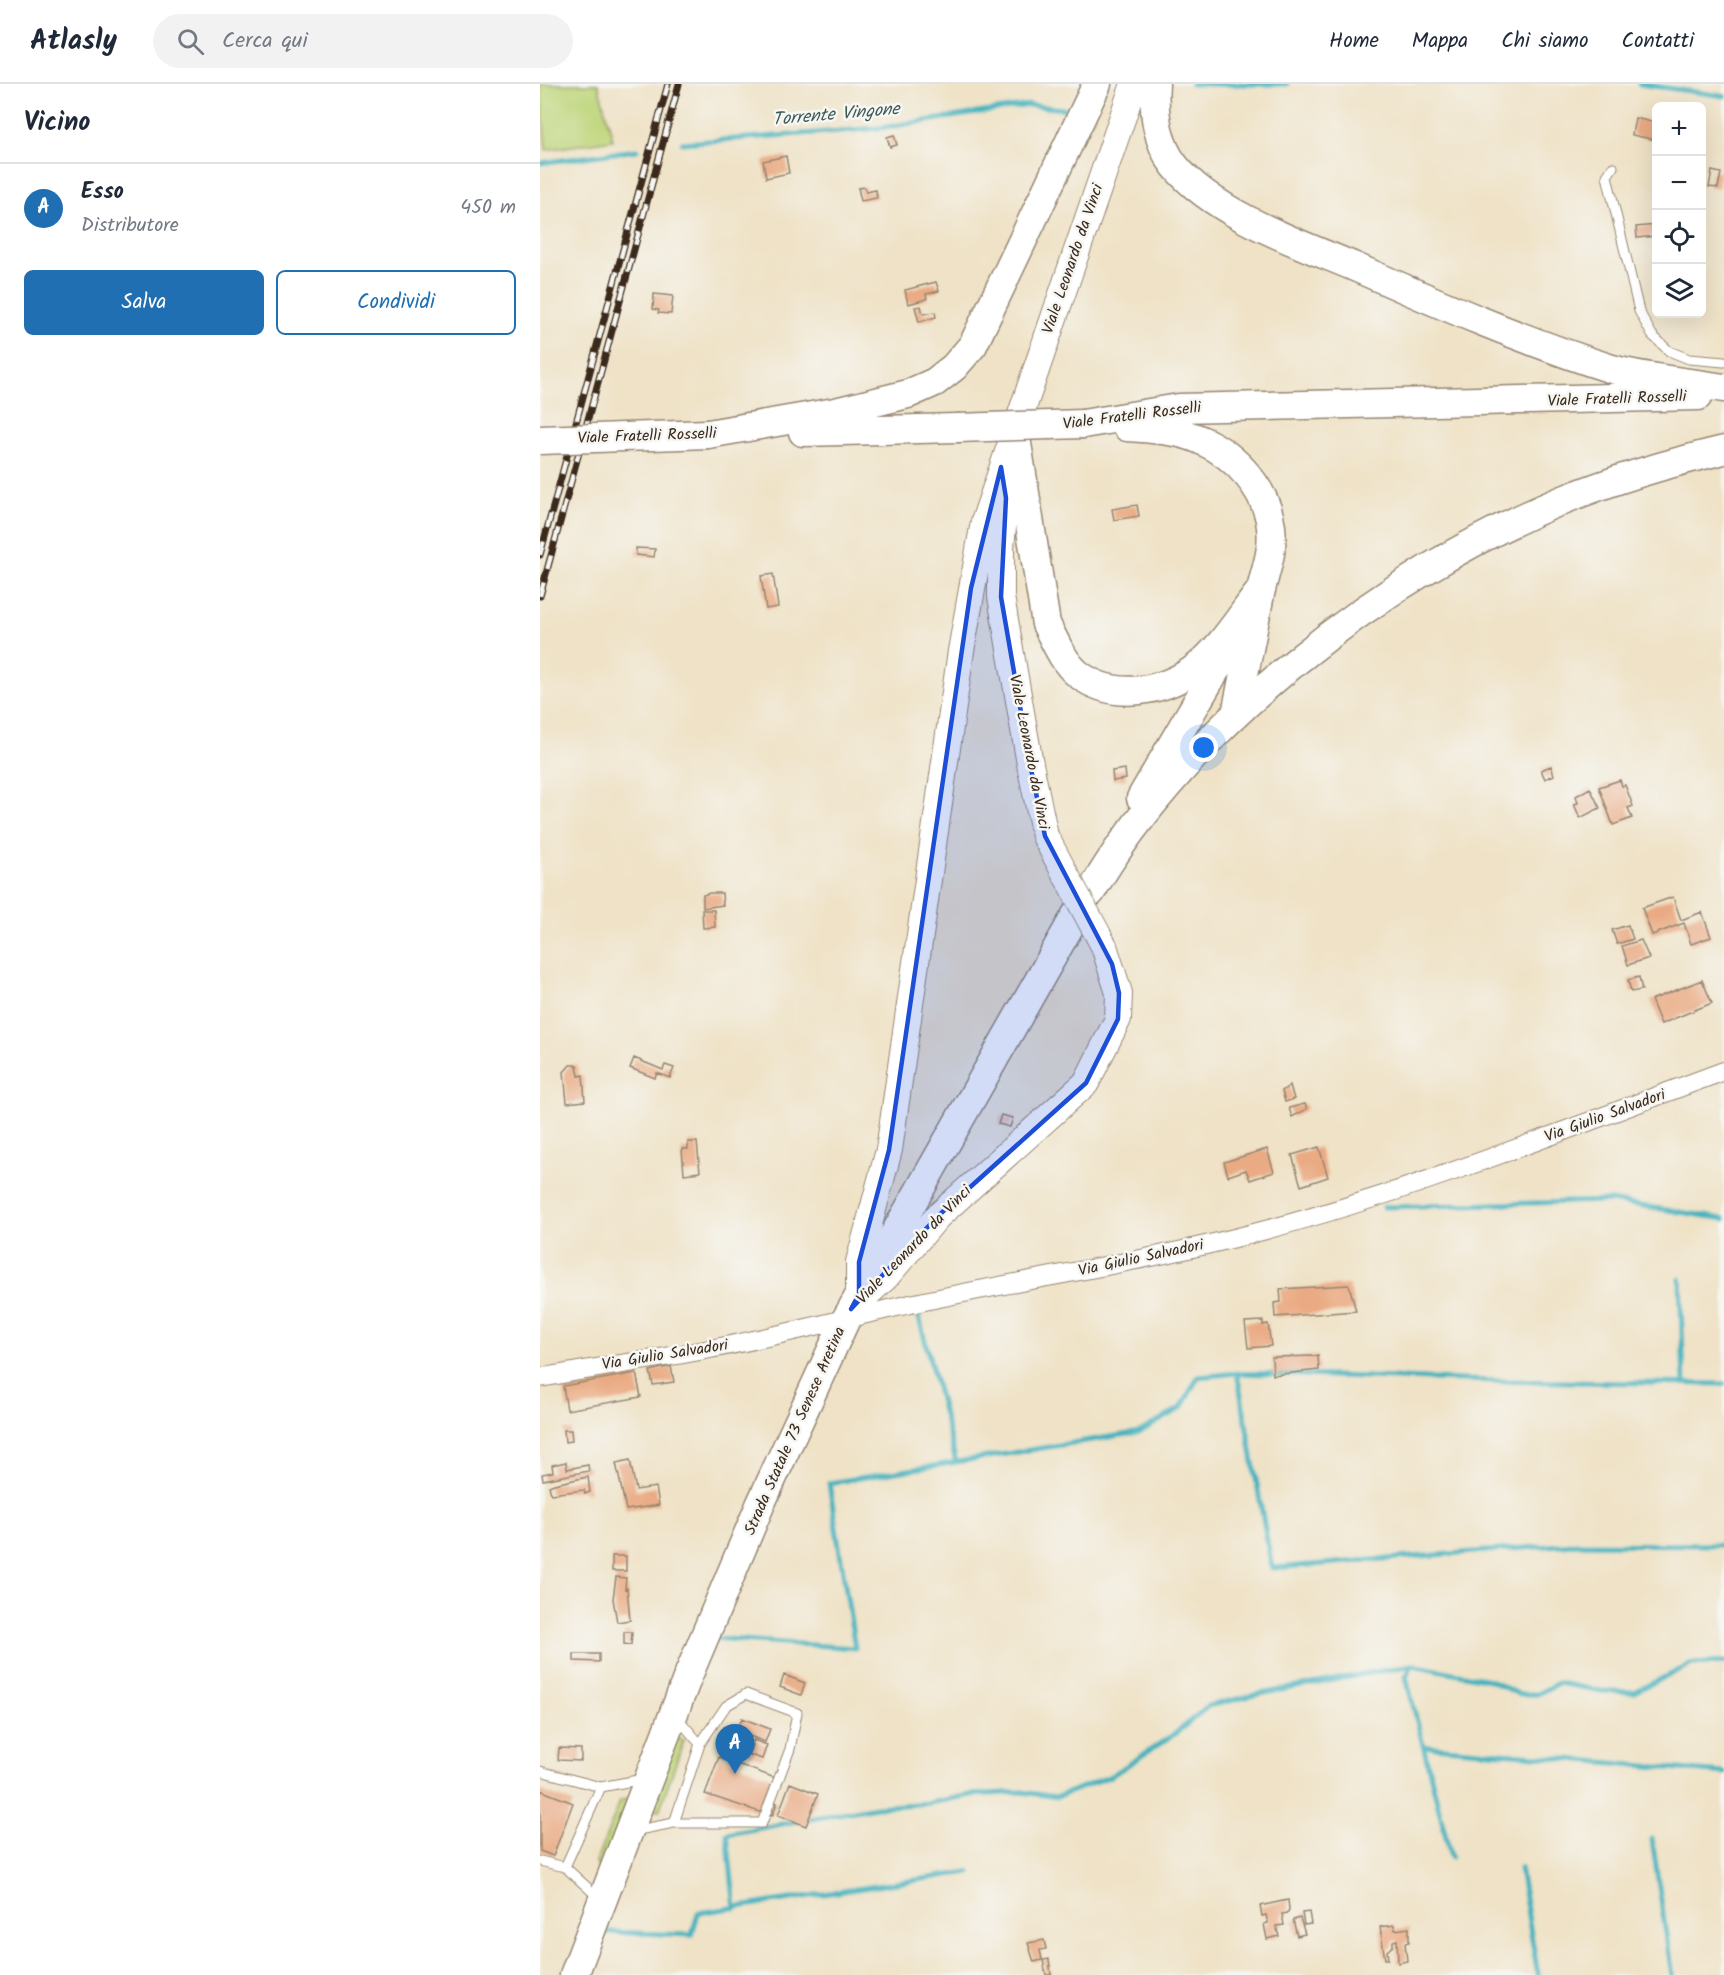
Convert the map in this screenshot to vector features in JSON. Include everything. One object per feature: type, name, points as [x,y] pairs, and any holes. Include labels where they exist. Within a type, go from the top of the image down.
[{"type":"main road","points":[[708,434],[836,412],[908,394],[935,382],[954,367],[973,345],[1097,84]]},
{"type":"main road","name":"Viale Leonardo da Vinci","points":[[851,1308],[859,1262],[889,1150],[971,588],[984,522],[1134,84]]},
{"type":"main road","points":[[1155,84],[1154,105],[1160,135],[1173,164],[1211,200],[1296,242],[1473,319],[1614,369],[1724,388]]},
{"type":"main road","name":"Viale Fratelli Rosselli","points":[[540,440],[1083,424],[1179,408],[1724,396]]},
{"type":"main road","points":[[1083,424],[1158,429],[1202,440],[1232,460],[1261,495],[1271,525],[1269,563],[1261,590],[1236,714],[1219,704],[1208,684]]},
{"type":"main road","points":[[1014,431],[1047,624],[1059,651],[1078,674],[1107,690],[1144,691],[1173,682],[1204,660],[1261,590]]},
{"type":"main road","name":"Strada Statale 73 Senese Aretina","points":[[574,1975],[673,1712],[761,1503],[851,1308],[1108,861],[1179,774],[1236,714],[1356,616],[1487,536],[1562,501],[1624,477],[1724,450]]},
{"type":"main road","name":"Viale Leonardo da Vinci","points":[[851,1308],[885,1278],[938,1216],[1086,1083],[1103,1054],[1118,1019],[1119,993],[1104,946],[1045,836],[1001,597],[1001,547],[1006,498],[1001,468]]},
{"type":"main road","points":[[1108,861],[1144,791],[1261,590]]},
{"type":"street","name":"Via Giulio Salvadori","points":[[540,1378],[588,1367],[709,1350],[851,1308],[883,1310],[1038,1281],[1256,1232],[1350,1205],[1526,1145],[1724,1071]]},
{"type":"lane","points":[[1613,166],[1607,176],[1639,312],[1648,327],[1669,351],[1689,359],[1724,362]]},
{"type":"lane","points":[[628,1832],[674,1822],[762,1823],[790,1749],[796,1713],[746,1694],[726,1706],[700,1744],[674,1822]]},
{"type":"lane","points":[[673,1712],[700,1744]]},
{"type":"lane","points":[[540,1771],[601,1787],[649,1778]]},
{"type":"lane","points":[[565,1867],[601,1787]]},
{"type":"lane","points":[[540,1861],[565,1867],[601,1901]]},
{"type":"highlighted area","points":[[1001,467],[1006,498],[1001,597],[1045,836],[1112,964],[1119,993],[1118,1019],[1086,1083],[938,1216],[851,1309],[859,1294],[859,1262],[889,1150],[971,588]]},
{"type":"green space","points":[[540,84],[598,84],[613,140],[546,150]]},
{"type":"green space","points":[[675,1738],[684,1740],[659,1811],[651,1809]]},
{"type":"green space","points":[[629,1798],[600,1873],[596,1862],[620,1801]]},
{"type":"building","points":[[1635,118],[1652,122],[1652,139],[1632,135]]},
{"type":"building","points":[[894,135],[897,145],[890,147],[887,137]]},
{"type":"building","points":[[786,156],[789,173],[766,178],[763,161]]},
{"type":"building","points":[[1712,171],[1721,173],[1718,188],[1709,187]]},
{"type":"building","points":[[865,187],[866,192],[876,190],[877,198],[861,201],[858,188]]},
{"type":"building","points":[[1652,225],[1652,236],[1637,238],[1636,227]]},
{"type":"building","points":[[936,282],[939,291],[926,294],[927,299],[908,304],[905,290]]},
{"type":"building","points":[[654,294],[673,296],[671,314],[658,313],[659,310],[653,309]]},
{"type":"building","points":[[921,306],[923,314],[935,312],[936,317],[919,322],[915,307]]},
{"type":"building","points":[[1137,505],[1139,516],[1114,520],[1112,509]]},
{"type":"building","points":[[636,548],[655,549],[654,557],[636,555]]},
{"type":"building","points":[[773,574],[778,607],[766,609],[761,576]]},
{"type":"building","points":[[1551,766],[1554,775],[1545,779],[1541,770]]},
{"type":"building","points":[[1125,769],[1126,779],[1113,781],[1112,771]]},
{"type":"building","points":[[1620,780],[1622,786],[1625,785],[1633,806],[1628,808],[1632,818],[1613,825],[1599,787]]},
{"type":"building","points":[[1590,788],[1600,808],[1580,818],[1574,804],[1578,803],[1576,796]]},
{"type":"building","points":[[722,893],[723,905],[703,908],[703,895]]},
{"type":"building","points":[[1673,897],[1681,920],[1702,912],[1711,937],[1691,944],[1684,923],[1652,935],[1642,908]]},
{"type":"building","points":[[702,910],[714,910],[715,927],[703,928]]},
{"type":"building","points":[[1628,925],[1633,939],[1617,944],[1612,930]]},
{"type":"building","points":[[1641,940],[1649,958],[1628,965],[1622,946]]},
{"type":"building","points":[[1639,977],[1642,990],[1631,992],[1628,980]]},
{"type":"building","points":[[1702,980],[1712,1003],[1661,1024],[1651,1000]]},
{"type":"building","points":[[634,1058],[663,1070],[665,1065],[674,1068],[670,1078],[657,1073],[655,1078],[630,1068]]},
{"type":"building","points":[[570,1065],[577,1065],[579,1076],[583,1075],[585,1101],[567,1103],[564,1072]]},
{"type":"building","points":[[1290,1085],[1294,1099],[1285,1102],[1282,1091]]},
{"type":"building","points":[[1305,1104],[1307,1109],[1292,1117],[1289,1108]]},
{"type":"building","points":[[1001,1115],[1013,1118],[1010,1127],[998,1124]]},
{"type":"building","points":[[688,1142],[697,1142],[700,1172],[684,1174],[682,1149],[688,1149]]},
{"type":"building","points":[[1319,1147],[1328,1177],[1301,1186],[1292,1155]]},
{"type":"building","points":[[1267,1149],[1274,1172],[1250,1180],[1246,1170],[1228,1176],[1224,1162]]},
{"type":"building","points":[[1349,1285],[1356,1311],[1275,1317],[1274,1303],[1281,1302],[1280,1289]]},
{"type":"building","points":[[1263,1321],[1263,1325],[1268,1324],[1271,1346],[1248,1348],[1245,1322]]},
{"type":"building","points":[[1318,1356],[1319,1370],[1273,1375],[1272,1357]]},
{"type":"building","points":[[671,1366],[674,1382],[653,1385],[650,1371]]},
{"type":"building","points":[[636,1373],[641,1397],[567,1410],[563,1386]]},
{"type":"building","points":[[564,1430],[571,1430],[572,1441],[565,1442]]},
{"type":"building","points":[[630,1460],[636,1490],[656,1487],[659,1505],[626,1510],[616,1463]]},
{"type":"building","points":[[566,1462],[567,1469],[588,1465],[589,1471],[543,1480],[542,1474],[553,1472],[552,1465]]},
{"type":"building","points":[[588,1477],[590,1492],[585,1494],[584,1490],[551,1494],[549,1486]]},
{"type":"building","points":[[612,1556],[626,1556],[626,1571],[612,1571]]},
{"type":"building","points":[[616,1577],[626,1578],[625,1589],[627,1588],[630,1620],[617,1622],[613,1599]]},
{"type":"building","points":[[624,1632],[632,1632],[631,1645],[624,1644]]},
{"type":"building","points":[[574,1654],[599,1654],[599,1662],[574,1661]]},
{"type":"building","points":[[784,1675],[805,1683],[801,1695],[780,1687]]},
{"type":"building","points":[[742,1718],[770,1729],[765,1742],[737,1731]]},
{"type":"building","points":[[754,1740],[767,1745],[762,1759],[748,1754]]},
{"type":"building","points":[[559,1748],[581,1749],[581,1761],[558,1760]]},
{"type":"building","points":[[719,1757],[775,1778],[767,1799],[777,1803],[772,1816],[705,1794]]},
{"type":"building","points":[[790,1783],[818,1794],[806,1826],[778,1815]]},
{"type":"building","points":[[540,1790],[573,1803],[553,1856],[540,1851]]},
{"type":"building","points":[[1288,1900],[1288,1913],[1282,1914],[1284,1925],[1276,1926],[1279,1936],[1267,1939],[1264,1924],[1268,1923],[1266,1915],[1262,1916],[1260,1906]]},
{"type":"building","points":[[1309,1912],[1311,1924],[1304,1925],[1302,1913]]},
{"type":"building","points":[[1300,1918],[1305,1934],[1297,1936],[1293,1920]]},
{"type":"building","points":[[1394,1925],[1395,1930],[1409,1928],[1409,1942],[1405,1943],[1407,1961],[1398,1963],[1397,1940],[1393,1941],[1393,1946],[1387,1951],[1388,1959],[1385,1959],[1380,1927]]},
{"type":"building","points":[[1044,1940],[1046,1949],[1040,1950],[1042,1960],[1034,1962],[1028,1943]]},
{"type":"building","points":[[1049,1959],[1051,1975],[1046,1975],[1043,1960]]},
{"type":"waterway","name":"Torrente Vingone","points":[[1192,84],[1287,84]]},
{"type":"waterway","name":"Torrente Vingone","points":[[1639,84],[1724,96]]},
{"type":"waterway","name":"Torrente Vingone","points":[[682,143],[880,128],[1029,105],[1064,109]]},
{"type":"waterway","name":"Torrente Vingone","points":[[540,163],[637,150]]},
{"type":"waterway","points":[[1384,1207],[1610,1201],[1724,1219]]},
{"type":"waterway","points":[[1680,1279],[1684,1383]]},
{"type":"waterway","points":[[919,1317],[956,1462]]},
{"type":"waterway","points":[[1237,1373],[1272,1568],[1573,1544],[1724,1545]]},
{"type":"waterway","points":[[712,1638],[855,1648],[829,1483],[1140,1432],[1181,1408],[1198,1377],[1237,1373],[1497,1381],[1724,1384]]},
{"type":"waterway","points":[[735,1909],[727,1834],[876,1807],[929,1803],[970,1795],[1022,1792],[1057,1797],[1111,1776],[1176,1733],[1208,1706],[1412,1665],[1490,1680],[1518,1694],[1537,1694],[1558,1683],[1602,1691],[1634,1692],[1692,1664],[1724,1662]]},
{"type":"waterway","points":[[1412,1665],[1406,1677],[1451,1857]]},
{"type":"waterway","points":[[1423,1746],[1724,1773]]},
{"type":"waterway","points":[[1652,1839],[1672,1975]]},
{"type":"waterway","points":[[1520,1868],[1538,1975]]},
{"type":"waterway","points":[[605,1932],[692,1935],[698,1913],[969,1872]]},
{"type":"waterway","points":[[590,1975],[599,1948]]},
{"type":"railway","points":[[540,555],[668,84]]},
{"type":"railway","points":[[540,596],[679,84]]},
{"type":"place","name":"Esso","points":[[735,1774]]}]
